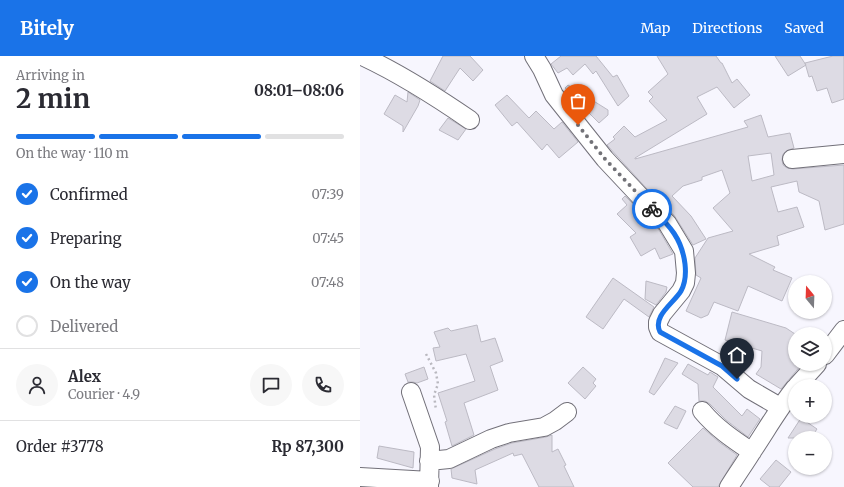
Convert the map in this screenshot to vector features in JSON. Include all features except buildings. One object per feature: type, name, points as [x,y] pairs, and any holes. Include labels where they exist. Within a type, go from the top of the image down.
[{"type":"street","points":[[362,56],[394,62],[426,91],[470,120]]},
{"type":"street","points":[[534,56],[554,95],[605,159],[667,223],[684,251],[686,273],[685,283],[681,291],[662,314],[658,322],[660,332],[722,366],[750,389],[780,407]]},
{"type":"street","points":[[792,160],[844,154]]},
{"type":"street","points":[[832,346],[844,330]]},
{"type":"street","points":[[803,379],[811,371]]},
{"type":"street","points":[[360,477],[429,484],[430,447],[411,392]]},
{"type":"street","points":[[729,487],[780,407],[788,397]]},
{"type":"street","points":[[702,411],[732,439],[752,452]]},
{"type":"street","points":[[429,461],[449,459],[491,439],[509,433],[544,427],[555,421],[566,412]]},
{"type":"path","points":[[426,354],[436,372],[438,384],[434,395],[438,417]]},
{"type":"way so far","points":[[578,125],[605,159],[652,209]]},
{"type":"route","points":[[652,209],[667,223],[684,251],[686,273],[685,283],[681,291],[662,314],[658,322],[660,332],[722,366],[737,379]]}]
